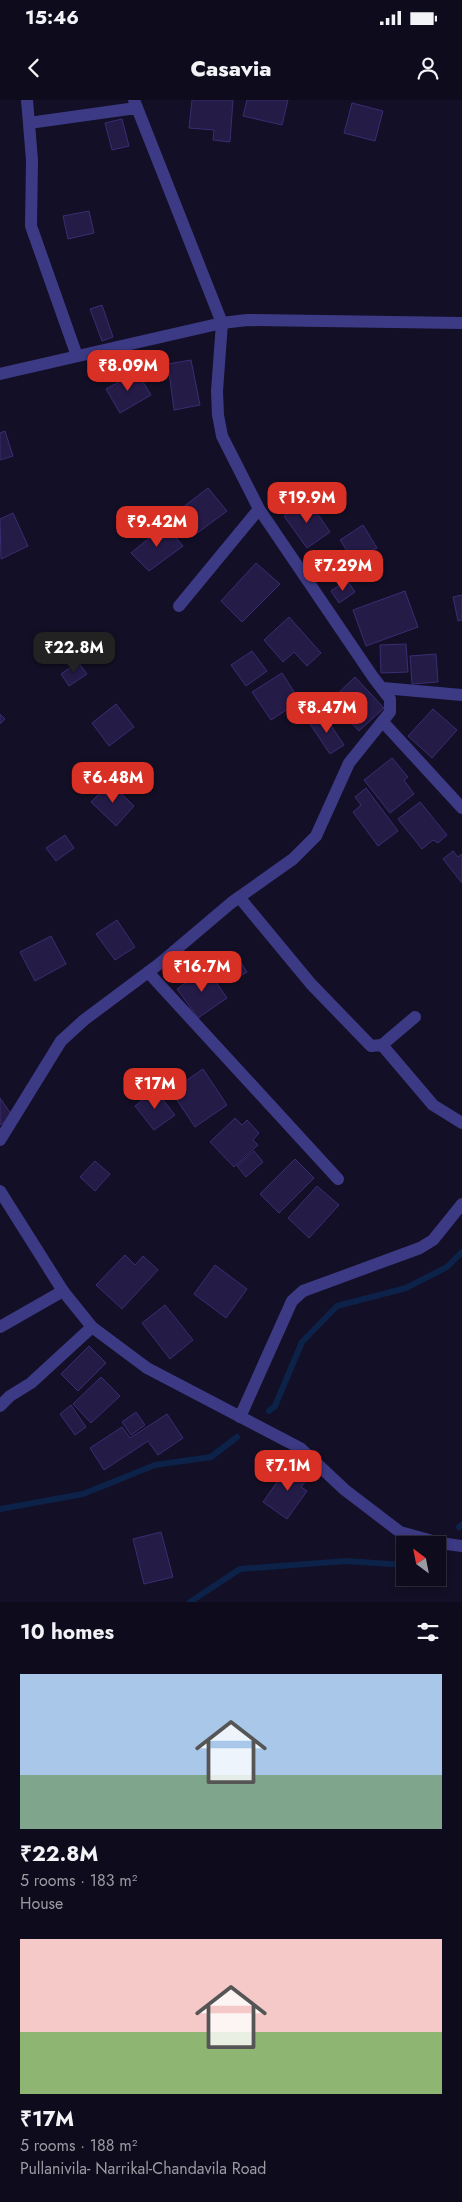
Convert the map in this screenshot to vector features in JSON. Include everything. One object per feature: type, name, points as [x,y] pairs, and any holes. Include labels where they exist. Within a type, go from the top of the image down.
[{"type":"street","points":[[26,100],[32,160],[30,226],[77,356]]},
{"type":"street","points":[[0,1140],[61,1041],[84,1020],[148,972],[239,897],[293,859],[316,836],[350,762],[390,712],[390,699],[373,677],[259,508],[222,436],[218,415],[217,391],[222,323],[135,104],[28,123]]},
{"type":"street","points":[[0,374],[222,323],[247,320],[462,323]]},
{"type":"street","points":[[179,606],[259,508]]},
{"type":"street","points":[[383,688],[462,695]]},
{"type":"street","points":[[383,722],[462,808]]},
{"type":"street","points":[[239,897],[311,984],[371,1046],[382,1045],[415,1017]]},
{"type":"street","points":[[148,972],[338,1179]]},
{"type":"street","points":[[382,1045],[432,1105],[462,1123]]},
{"type":"street","points":[[0,1191],[63,1291],[92,1326],[147,1368],[300,1448],[345,1490],[400,1532],[440,1543],[462,1546]]},
{"type":"street","points":[[240,1416],[292,1301],[303,1291],[420,1248],[433,1240],[462,1204]]},
{"type":"street","points":[[0,1327],[63,1291]]},
{"type":"street","points":[[0,1406],[10,1396],[31,1382],[92,1326]]},
{"type":"building","points":[[192,100],[233,100],[230,142],[213,140],[214,130],[189,128]]},
{"type":"building","points":[[247,100],[288,100],[282,125],[243,116]]},
{"type":"building","points":[[352,103],[383,111],[375,141],[344,133]]},
{"type":"building","points":[[122,119],[129,146],[112,150],[105,123]]},
{"type":"building","points":[[89,211],[94,233],[68,239],[63,216]]},
{"type":"building","points":[[102,305],[113,337],[102,341],[90,309]]},
{"type":"building","points":[[191,360],[200,405],[174,410],[168,364]]},
{"type":"building","points":[[137,372],[151,395],[120,413],[106,389]]},
{"type":"building","points":[[5,431],[13,456],[0,460],[0,433]]},
{"type":"building","points":[[208,488],[227,511],[192,537],[174,514]]},
{"type":"building","points":[[308,500],[330,532],[307,548],[284,516]]},
{"type":"building","points":[[13,513],[28,546],[1,559],[0,519]]},
{"type":"building","points":[[165,525],[183,546],[149,571],[131,553]]},
{"type":"building","points":[[363,525],[377,548],[353,560],[340,540]]},
{"type":"building","points":[[256,563],[280,584],[242,622],[221,601]]},
{"type":"building","points":[[347,580],[355,592],[339,603],[331,591]]},
{"type":"building","points":[[405,591],[418,627],[366,646],[353,610]]},
{"type":"building","points":[[462,595],[462,620],[458,621],[453,597]]},
{"type":"building","points":[[289,617],[321,653],[307,666],[294,652],[283,662],[264,640]]},
{"type":"building","points":[[406,644],[408,672],[381,673],[380,645]]},
{"type":"building","points":[[252,651],[267,671],[246,686],[231,665]]},
{"type":"building","points":[[436,654],[438,682],[412,684],[410,656]]},
{"type":"building","points":[[78,662],[87,674],[69,686],[61,674]]},
{"type":"building","points":[[282,673],[300,701],[271,720],[252,692]]},
{"type":"building","points":[[355,677],[384,708],[359,731],[330,701]]},
{"type":"building","points":[[116,704],[134,727],[109,746],[92,723]]},
{"type":"building","points":[[433,709],[457,730],[432,758],[408,736]]},
{"type":"building","points":[[0,714],[5,719],[0,724]]},
{"type":"building","points":[[324,715],[344,745],[330,754],[310,724]]},
{"type":"building","points":[[392,758],[408,777],[404,780],[414,794],[390,813],[364,780]]},
{"type":"building","points":[[110,783],[134,806],[116,826],[91,802]]},
{"type":"building","points":[[366,788],[398,831],[378,846],[353,812],[361,805],[355,797]]},
{"type":"building","points":[[420,802],[447,835],[438,843],[433,840],[422,849],[398,819]]},
{"type":"building","points":[[65,835],[74,848],[56,861],[46,848]]},
{"type":"building","points":[[453,851],[458,857],[462,854],[462,883],[443,859]]},
{"type":"building","points":[[117,920],[135,947],[115,960],[96,934]]},
{"type":"building","points":[[51,936],[66,964],[35,981],[20,952]]},
{"type":"building","points":[[235,954],[247,972],[235,979],[223,961]]},
{"type":"building","points":[[206,968],[227,998],[198,1018],[177,989]]},
{"type":"building","points":[[203,1069],[227,1105],[195,1127],[171,1091]]},
{"type":"building","points":[[155,1090],[175,1115],[154,1130],[135,1106]]},
{"type":"building","points":[[0,1098],[13,1117],[0,1125]]},
{"type":"building","points":[[235,1118],[242,1125],[247,1120],[259,1133],[253,1140],[258,1145],[234,1167],[210,1142]]},
{"type":"building","points":[[254,1151],[263,1162],[246,1177],[237,1166]]},
{"type":"building","points":[[295,1159],[314,1178],[279,1213],[260,1194]]},
{"type":"building","points":[[95,1161],[110,1174],[95,1191],[80,1177]]},
{"type":"building","points":[[317,1186],[339,1205],[309,1238],[288,1218]]},
{"type":"building","points":[[125,1255],[135,1265],[143,1256],[158,1270],[122,1309],[96,1285]]},
{"type":"building","points":[[215,1265],[247,1289],[226,1318],[194,1294]]},
{"type":"building","points":[[165,1305],[193,1340],[170,1359],[142,1323]]},
{"type":"building","points":[[89,1346],[106,1363],[78,1391],[61,1374]]},
{"type":"building","points":[[101,1377],[120,1396],[91,1423],[73,1404]]},
{"type":"building","points":[[71,1405],[86,1427],[75,1435],[60,1414]]},
{"type":"building","points":[[136,1412],[145,1425],[131,1435],[122,1422]]},
{"type":"building","points":[[167,1414],[183,1438],[158,1455],[148,1441],[104,1470],[90,1448],[122,1427],[130,1438]]},
{"type":"building","points":[[294,1464],[310,1475],[301,1487],[307,1491],[287,1519],[263,1502],[282,1475],[285,1477]]},
{"type":"building","points":[[161,1532],[173,1577],[144,1584],[133,1539]]},
{"type":"waterway","points":[[269,1411],[275,1406],[302,1342],[337,1306],[406,1288],[447,1267],[462,1252]]},
{"type":"waterway","points":[[0,1509],[83,1494],[155,1465],[211,1457],[237,1437]]},
{"type":"waterway","points":[[190,1602],[240,1569],[346,1561],[396,1564]]}]
